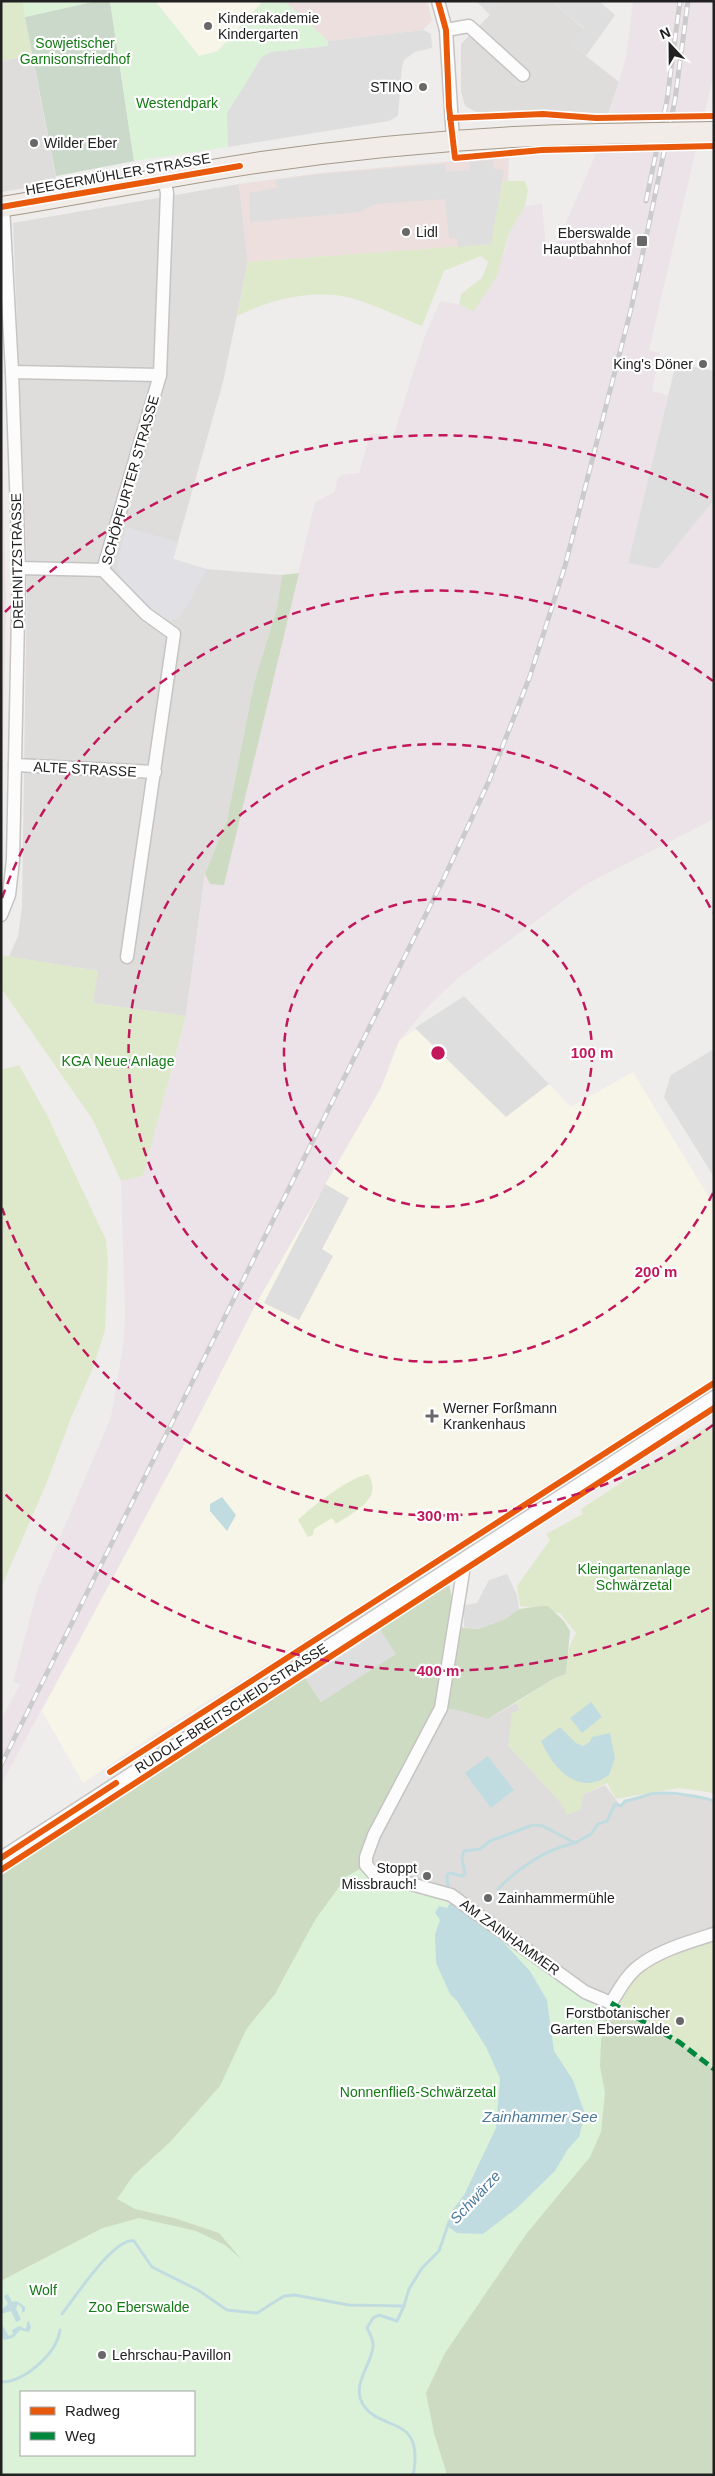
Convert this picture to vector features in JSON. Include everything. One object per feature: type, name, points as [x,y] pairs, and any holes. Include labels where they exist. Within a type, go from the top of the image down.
[{"type":"main road","name":"HEEGERMÜHLER STRASSE","points":[[2,206],[164,178],[312,156],[453,140],[714,132]]},
{"type":"street","points":[[438,1],[446,30],[453,140]]},
{"type":"street","points":[[446,30],[469,26],[523,75]]},
{"type":"street","name":"SCHÖPFURTER STRASSE","points":[[127,957],[174,634],[146,614],[103,570],[160,375],[166,193],[164,178]]},
{"type":"street","name":"DREHNITZSTRASSE","points":[[1,915],[9,895],[14,860],[19,568],[12,372],[2,206]]},
{"type":"street","points":[[12,372],[160,375]]},
{"type":"street","points":[[19,568],[103,570]]},
{"type":"street","name":"ALTE STRASSE","points":[[16,765],[155,772]]},
{"type":"street","name":"RUDOLF-BREITSCHEID-STRASSE","points":[[1,1858],[714,1397]]},
{"type":"street","name":"AM ZAINHAMMER","points":[[461,1561],[463,1572],[441,1708],[374,1835],[366,1857],[366,1865],[373,1873],[451,1895],[472,1908],[584,1992],[611,2003],[628,1977],[639,1966],[669,1950],[714,1934]]},
{"type":"shaded area","name":"Kinderakademie Kindergarten","points":[[155,1],[263,1],[218,51],[199,56]]},
{"type":"shaded area","points":[[284,1],[427,1],[432,20],[423,30],[328,41]]},
{"type":"shaded area","points":[[476,1],[504,1],[491,16]]},
{"type":"shaded area","points":[[504,1],[552,1],[584,29],[572,45],[619,82],[608,114],[568,111],[476,112],[465,106],[461,92],[461,44]]},
{"type":"shaded area","points":[[552,1],[599,1],[615,15],[586,56],[572,45],[584,28]]},
{"type":"shaded area","points":[[633,1],[714,1],[714,73],[649,350],[660,353],[652,391],[668,395],[628,563],[658,569],[714,500],[714,819],[585,885],[458,978],[424,1011],[399,1041],[382,1088],[256,1304],[183,1447],[1,1785],[1,1720],[20,1684],[13,1682],[37,1591],[111,1417],[123,1346],[125,1319],[121,1181],[143,1176],[186,1016],[205,874],[210,884],[224,884],[315,502],[335,492],[337,479],[342,475],[359,473],[370,434],[381,434],[392,440],[424,338],[440,301],[459,304],[473,312],[505,251],[509,233],[525,206],[542,204],[546,247],[554,250],[594,158],[619,82],[626,57]]},
{"type":"shaded area","points":[[423,30],[431,34],[432,48],[415,52],[404,60],[398,116],[389,121],[228,147],[227,113],[262,57],[271,52],[328,46],[328,41]]},
{"type":"shaded area","points":[[32,55],[57,183],[1,192],[1,61]]},
{"type":"shaded area","points":[[509,156],[508,181],[503,181],[491,244],[248,262],[239,184],[321,173]]},
{"type":"shaded area","points":[[493,160],[493,168],[504,171],[491,244],[458,247],[457,238],[449,238],[445,199],[375,204],[360,212],[250,222],[249,193],[277,188],[276,180],[320,174],[445,164],[446,172],[470,170],[470,162]]},
{"type":"shaded area","points":[[239,184],[248,262],[223,382],[173,559],[206,569],[282,575],[277,608],[254,683],[227,820],[205,874],[186,1016],[92,1003],[98,971],[9,957],[18,936],[22,907],[27,569],[13,223]]},
{"type":"shaded area","points":[[680,364],[714,371],[714,500],[658,569],[628,563],[675,367]]},
{"type":"shaded area","points":[[1,381],[6,607],[1,840]]},
{"type":"shaded area","points":[[126,527],[178,542],[173,559],[206,569],[190,601],[179,617],[172,621],[161,618],[151,612],[136,598],[121,577],[117,566]]},
{"type":"shaded area","name":"Werner Forßmann Krankenhaus","points":[[464,996],[571,1107],[633,1072],[714,1206],[714,1386],[158,1732],[83,1783],[42,1711],[183,1447],[256,1304],[381,1088],[399,1041]]},
{"type":"shaded area","points":[[464,996],[549,1084],[506,1117],[415,1028]]},
{"type":"shaded area","points":[[714,1049],[714,1177],[664,1097],[671,1075]]},
{"type":"shaded area","points":[[325,1184],[349,1198],[322,1249],[333,1256],[299,1320],[264,1303]]},
{"type":"shaded area","points":[[507,1574],[517,1595],[519,1609],[505,1619],[478,1629],[464,1627],[464,1605],[477,1603],[489,1580]]},
{"type":"shaded area","points":[[380,1630],[396,1654],[321,1702],[306,1679]]},
{"type":"shaded area","points":[[516,1703],[520,1710],[508,1745],[562,1804],[605,1785],[620,1805],[625,1801],[663,1793],[677,1796],[685,1794],[714,1801],[714,1930],[605,1999],[446,1891],[369,1865],[375,1836],[444,1709],[457,1710],[488,1719]]},
{"type":"green space","points":[[1,1],[23,1],[32,55],[1,61]]},
{"type":"green space","points":[[23,1],[96,1],[25,17]]},
{"type":"green space","name":"Sowjetischer Garnisonsfriedhof","points":[[96,1],[110,1],[134,161],[56,176],[25,17]]},
{"type":"green space","name":"Westendpark","points":[[110,1],[155,1],[199,56],[218,51],[263,1],[284,1],[328,41],[328,46],[271,52],[227,113],[228,147],[134,161]]},
{"type":"green space","points":[[503,181],[525,181],[528,190],[525,206],[509,233],[497,276],[473,312],[459,304],[461,294],[482,278],[488,262],[481,256],[444,271],[422,326],[354,299],[321,294],[297,296],[272,302],[237,316],[248,262],[490,244]]},
{"type":"green space","points":[[299,573],[224,885],[210,884],[205,874],[227,820],[254,683],[277,608],[282,575]]},
{"type":"green space","name":"KGA Neue Anlage","points":[[1,955],[98,971],[93,1003],[186,1016],[143,1176],[121,1181],[93,1120],[1,988]]},
{"type":"green space","points":[[19,1065],[48,1117],[106,1240],[108,1261],[105,1330],[93,1368],[71,1418],[47,1482],[1,1588],[1,1070]]},
{"type":"green space","name":"Kleingartenanlage Schwärzetal","points":[[714,1422],[714,1793],[679,1788],[616,1799],[607,1783],[584,1794],[580,1810],[566,1815],[562,1804],[508,1745],[512,1713],[520,1710],[516,1703],[555,1678],[566,1674],[569,1648],[576,1633],[560,1613],[520,1606],[517,1586],[550,1540],[546,1534],[583,1514],[581,1509]]},
{"type":"green space","points":[[368,1474],[372,1483],[372,1491],[370,1498],[365,1504],[336,1524],[332,1518],[314,1529],[313,1535],[308,1537],[298,1520],[322,1500],[350,1481]]},
{"type":"green space","points":[[449,1583],[453,1605],[440,1708],[363,1860],[547,2000],[611,2004],[679,2042],[714,2069],[714,2475],[110,2475],[195,2456],[195,2391],[103,2228],[1,2281],[1,1873],[304,1676],[321,1702],[395,1654],[379,1628]]},
{"type":"green space","points":[[548,1606],[564,1621],[570,1631],[566,1674],[555,1678],[488,1719],[457,1710],[444,1709],[457,1627],[478,1629],[505,1619],[519,1609]]},
{"type":"green space","name":"Nonnenfließ-Schwärzetal","points":[[364,1867],[453,1899],[606,2003],[600,2066],[605,2093],[601,2132],[590,2157],[527,2233],[445,2353],[426,2393],[434,2433],[447,2475],[1,2475],[1,2281],[103,2228],[139,2218],[196,2231],[225,2245],[242,2260],[219,2233],[174,2218],[135,2209],[117,2199],[133,2176],[170,2142],[220,2086],[247,2028],[275,1994],[315,1920],[347,1876]]},
{"type":"green space","name":"Forstbotanischer Garten Eberswalde","points":[[714,1937],[714,2069],[679,2042],[615,2001],[642,1967]]},
{"type":"water","points":[[222,1497],[236,1515],[227,1531],[210,1511],[210,1504]]},
{"type":"water","points":[[591,1702],[602,1717],[582,1733],[570,1718]]},
{"type":"water","points":[[560,1727],[576,1743],[583,1746],[590,1742],[592,1737],[610,1733],[615,1758],[609,1775],[598,1781],[587,1783],[568,1777],[560,1770],[552,1761],[541,1741]]},
{"type":"water","points":[[488,1756],[514,1790],[491,1808],[465,1773]]},
{"type":"water","name":"Zainhammer See","points":[[450,1903],[469,1916],[473,1916],[471,1918],[478,1920],[476,1922],[504,1943],[530,1971],[547,2000],[554,2051],[573,2080],[585,2114],[579,2137],[568,2149],[555,2171],[517,2208],[483,2234],[457,2233],[447,2226],[451,2212],[464,2195],[496,2128],[500,2078],[486,2047],[457,2001],[450,1994],[436,1963],[435,1934],[440,1920],[435,1913],[439,1906],[447,1908]]},
{"type":"water","points":[[8,2294],[12,2302],[17,2301],[25,2307],[25,2311],[22,2313],[22,2308],[18,2304],[16,2308],[21,2320],[16,2322],[11,2311],[1,2314],[1,2310],[8,2304],[4,2296]]},
{"type":"water","points":[[29,2321],[31,2327],[29,2332],[20,2330],[13,2338],[4,2340],[1,2336],[1,2323],[9,2336],[13,2334],[12,2330],[19,2326],[26,2329],[27,2322]]},
{"type":"waterway","name":"Schwärze","points":[[448,1886],[447,1875],[450,1873],[462,1876],[465,1874],[462,1858],[464,1851],[480,1849],[490,1841],[533,1825],[543,1826],[575,1843],[591,1834],[598,1824],[607,1821],[615,1804],[621,1806],[625,1801],[657,1793],[682,1794],[714,1801]]},
{"type":"waterway","name":"Schwärze","points":[[498,1889],[514,1874],[542,1855],[574,1843]]},
{"type":"waterway","name":"Schwärze","points":[[413,2475],[415,2456],[409,2435],[396,2425],[371,2413],[360,2399],[360,2384],[373,2347],[367,2328],[373,2318],[379,2315],[397,2321],[409,2289],[422,2268],[439,2251],[449,2222]]},
{"type":"waterway","points":[[62,2314],[106,2258],[126,2242],[134,2241],[152,2267],[198,2290],[227,2310],[257,2313],[284,2296],[295,2295],[349,2305],[404,2306]]},
{"type":"waterway","points":[[1,2382],[20,2377],[38,2365],[53,2348],[60,2330]]},
{"type":"railway","points":[[646,201],[667,100],[680,1]]},
{"type":"railway","points":[[1,1765],[445,876],[489,781],[530,676],[565,566],[631,309],[675,100],[688,1]]},
{"type":"marked path","points":[[611,2003],[679,2042],[714,2069]]},
{"type":"cycle path","points":[[438,1],[446,30],[449,107],[455,158],[542,150],[714,146]]},
{"type":"cycle path","points":[[450,118],[543,114],[596,118],[714,116]]},
{"type":"cycle path","points":[[1,207],[240,166]]},
{"type":"cycle path","points":[[110,1772],[714,1383]]},
{"type":"cycle path","points":[[1,1870],[714,1408]]},
{"type":"cycle path","points":[[1,1858],[116,1783]]},
{"type":"place","name":"Kinderakademie Kindergarten","points":[[208,26]]},
{"type":"place","name":"STINO","points":[[423,87]]},
{"type":"place","name":"Wilder Eber","points":[[34,143]]},
{"type":"place","name":"Lidl","points":[[406,232]]},
{"type":"place","name":"Eberswalde Hauptbahnhof","points":[[642,241]]},
{"type":"place","name":"King's Döner","points":[[703,364]]},
{"type":"place","name":"Werner Forßmann Krankenhaus","points":[[432,1416]]},
{"type":"place","name":"Stoppt Missbrauch!","points":[[427,1876]]},
{"type":"place","name":"Zainhammermühle","points":[[488,1898]]},
{"type":"place","name":"Forstbotanischer Garten Eberswalde","points":[[680,2021]]},
{"type":"place","name":"Lehrschau-Pavillon","points":[[102,2355]]},
{"type":"park label","name":"Wolf","points":[[43,2290]]},
{"type":"park label","name":"Zoo Eberswalde","points":[[139,2307]]}]
